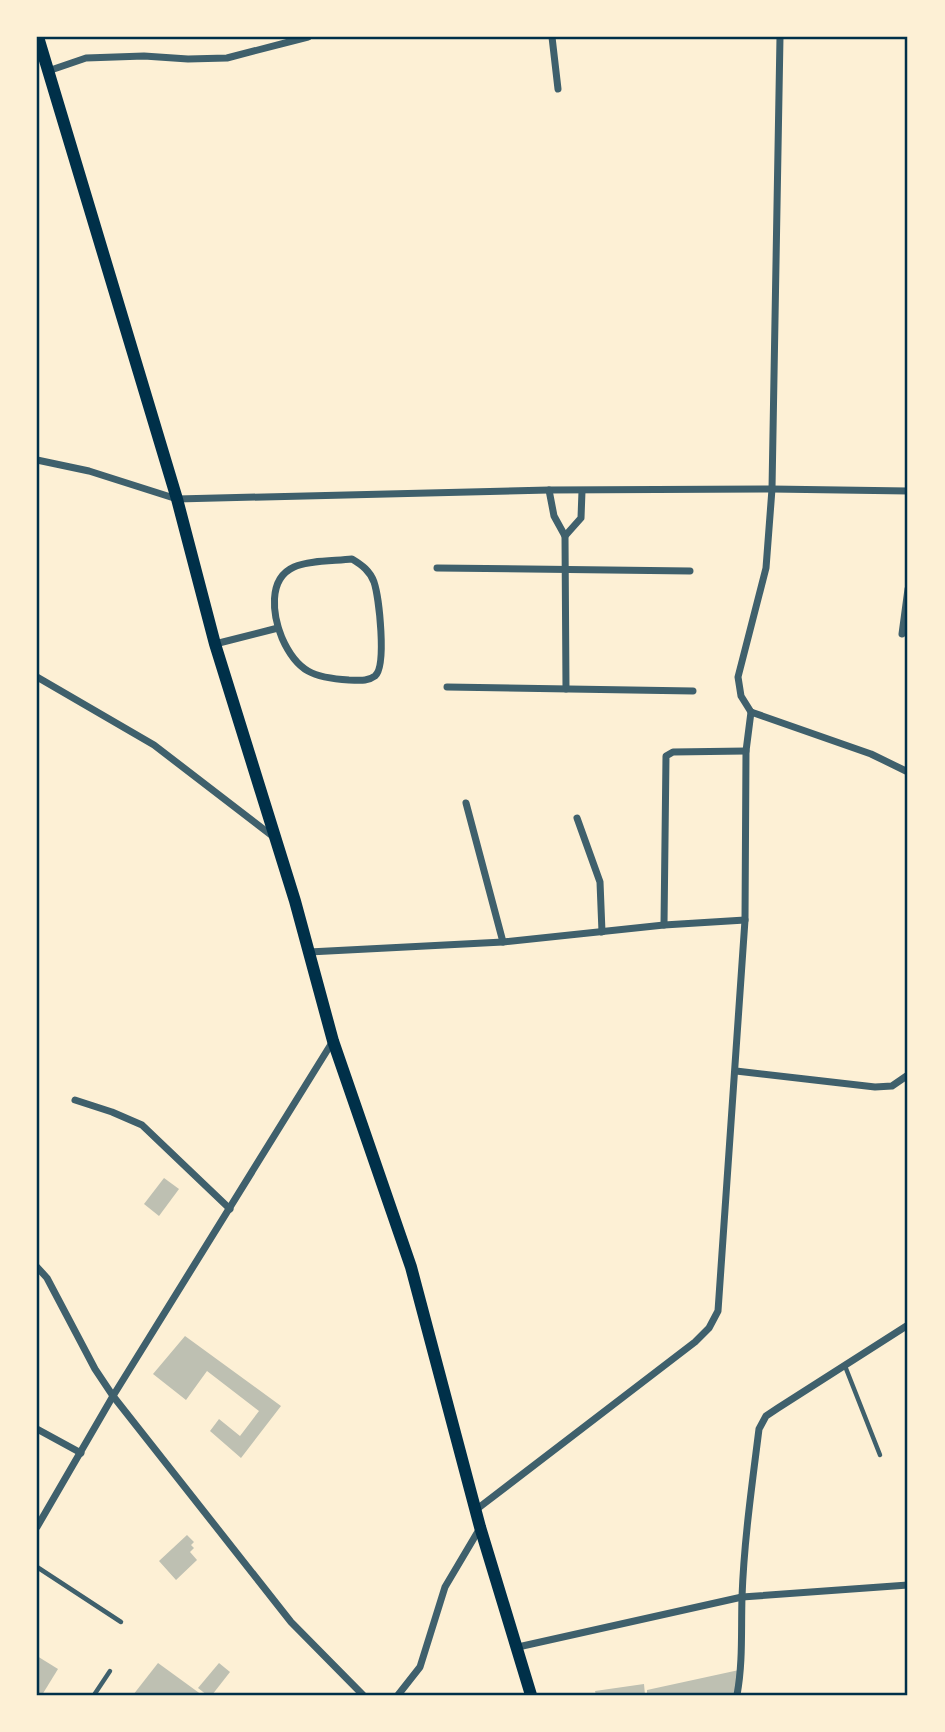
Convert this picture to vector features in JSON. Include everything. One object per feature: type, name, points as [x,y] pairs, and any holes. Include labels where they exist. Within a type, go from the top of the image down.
[{"type":"main road","points":[[38,37],[177,499],[215,644],[309,952],[333,1041],[411,1267],[481,1527],[531,1695]]},
{"type":"street","points":[[48,71],[86,58],[227,58],[306,37]]},
{"type":"street","points":[[552,37],[558,89]]},
{"type":"street","points":[[477,1509],[695,1342],[709,1328],[718,1311],[745,920],[746,751],[751,712],[741,696],[738,677],[766,568],[772,489],[780,37]]},
{"type":"street","points":[[37,460],[89,471],[177,499],[549,490],[908,491]]},
{"type":"street","points":[[549,490],[554,516],[565,536],[566,688]]},
{"type":"street","points":[[565,536],[581,518],[582,491]]},
{"type":"street","points":[[352,559],[365,566],[373,581],[379,618],[380,668],[374,676],[365,680],[313,676],[299,665],[287,649],[278,628],[276,587],[282,576],[294,567],[352,559]]},
{"type":"street","points":[[437,568],[690,571]]},
{"type":"street","points":[[902,634],[908,589]]},
{"type":"street","points":[[215,644],[278,628]]},
{"type":"street","points":[[37,677],[153,745],[275,838]]},
{"type":"street","points":[[447,687],[693,691]]},
{"type":"street","points":[[751,712],[830,738],[908,772]]},
{"type":"street","points":[[664,925],[666,756],[673,752],[746,751]]},
{"type":"street","points":[[466,803],[503,942]]},
{"type":"street","points":[[577,818],[600,882],[601,932]]},
{"type":"street","points":[[309,952],[503,942],[664,925],[745,920]]},
{"type":"street","points":[[37,1527],[113,1396],[333,1041]]},
{"type":"street","points":[[736,1071],[875,1087],[892,1086],[908,1075]]},
{"type":"street","points":[[75,1100],[142,1125],[230,1209]]},
{"type":"street","points":[[37,1268],[47,1278],[95,1369],[113,1396],[291,1622],[363,1695]]},
{"type":"street","points":[[737,1695],[742,1663],[742,1597],[750,1497],[760,1429],[766,1416],[908,1325]]},
{"type":"street","points":[[37,1429],[81,1453]]},
{"type":"street","points":[[398,1695],[419,1667],[444,1587],[481,1527]]},
{"type":"street","points":[[518,1647],[742,1597],[908,1585]]},
{"type":"lane","points":[[845,1366],[880,1455]]},
{"type":"lane","points":[[37,1567],[121,1622]]},
{"type":"lane","points":[[94,1695],[110,1671]]},
{"type":"building","points":[[164,1178],[179,1189],[159,1216],[144,1204]]},
{"type":"building","points":[[185,1336],[281,1406],[241,1458],[210,1431],[219,1419],[240,1436],[259,1411],[207,1371],[186,1400],[153,1374]]},
{"type":"building","points":[[187,1535],[194,1542],[191,1545],[194,1548],[190,1552],[197,1560],[176,1580],[159,1561]]},
{"type":"building","points":[[37,1656],[58,1669],[42,1695],[37,1695]]},
{"type":"building","points":[[158,1663],[202,1695],[133,1695]]},
{"type":"building","points":[[219,1663],[230,1672],[212,1695],[207,1695],[198,1688]]},
{"type":"building","points":[[739,1670],[734,1695],[647,1695],[647,1690]]},
{"type":"building","points":[[644,1684],[645,1695],[596,1695],[595,1691]]}]
